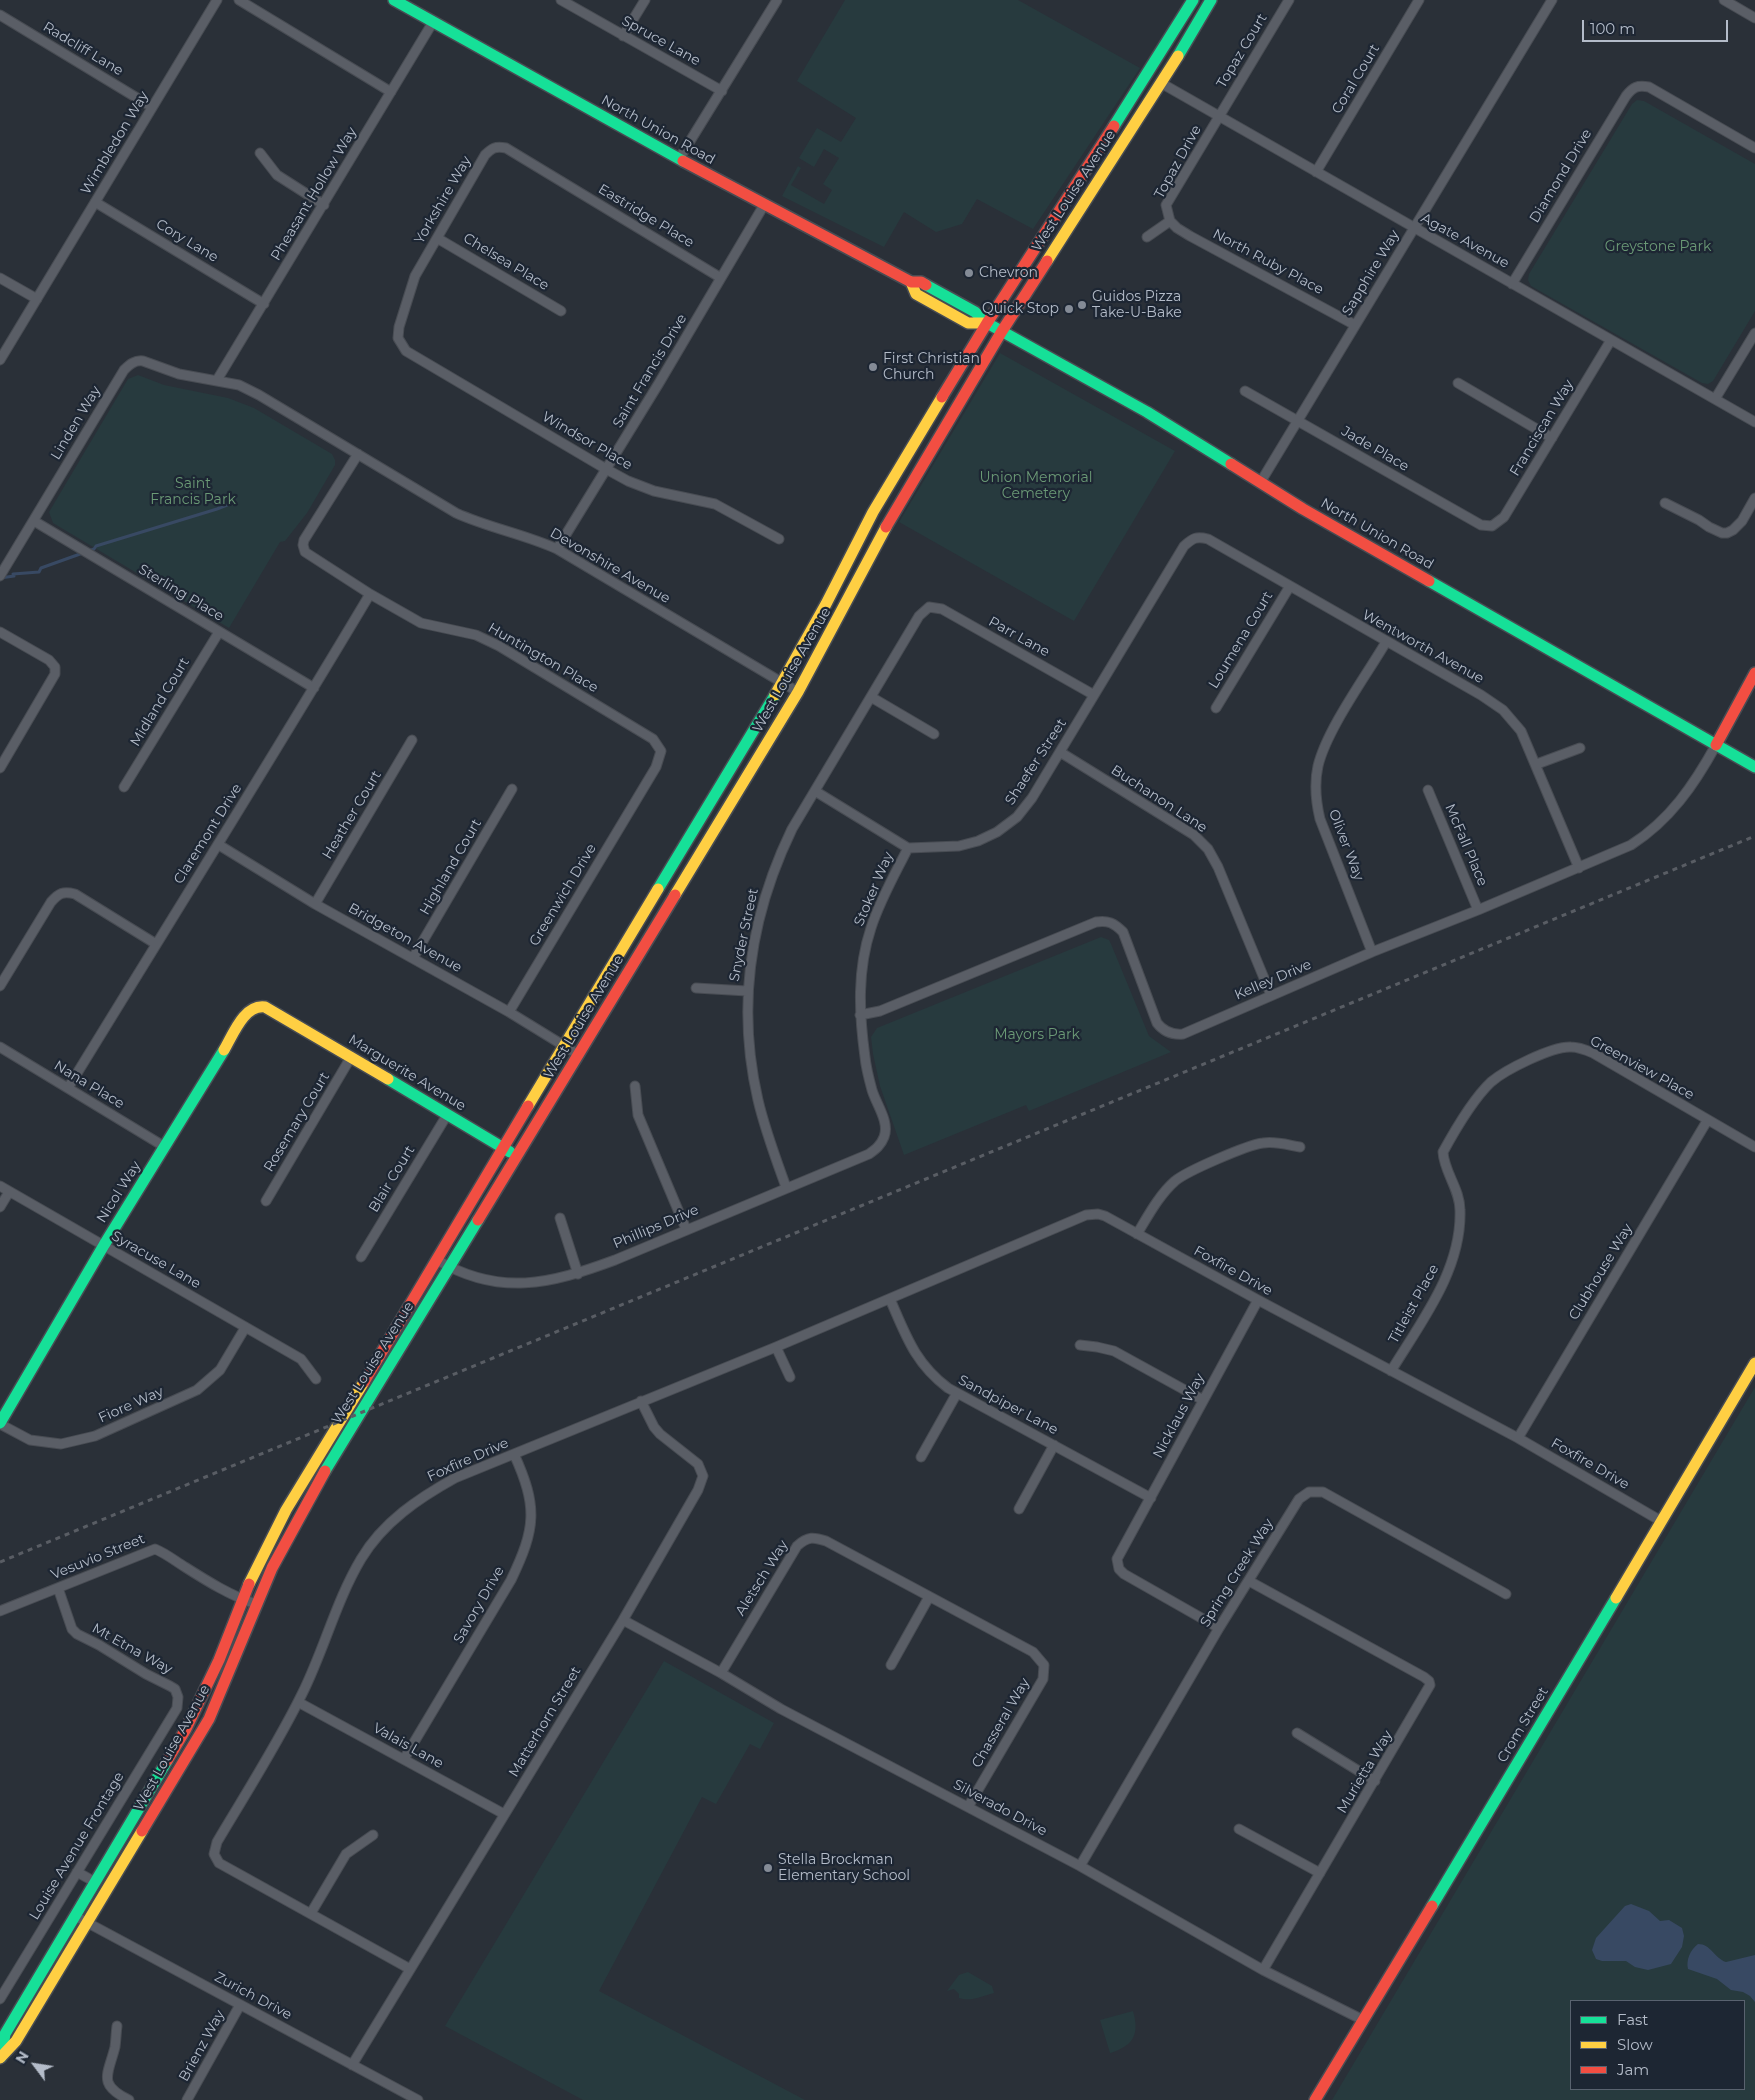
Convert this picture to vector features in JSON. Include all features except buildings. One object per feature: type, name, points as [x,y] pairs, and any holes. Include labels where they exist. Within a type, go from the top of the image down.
[{"type":"main road","name":"North Union Road","points":[[394,0],[764,205],[911,282],[921,282],[975,312],[987,323],[1147,412],[1260,483],[1755,766]]},
{"type":"main road","name":"West Louise Avenue","points":[[0,2058],[5,2034],[190,1722],[219,1660],[242,1599],[264,1550],[286,1510],[782,684],[873,512],[987,323],[1147,75],[1193,0]]},
{"type":"main road","name":"West Louise Avenue","points":[[0,2058],[16,2042],[209,1718],[236,1658],[256,1604],[288,1536],[337,1450],[517,1157],[798,692],[842,612],[877,541],[1002,331],[1162,83],[1211,0]]},
{"type":"main road","points":[[1716,744],[1755,673]]},
{"type":"main road","name":"Nicol Way","points":[[0,1424],[104,1245],[244,1017],[252,1007],[259,1005],[281,1015]]},
{"type":"main road","name":"Marguerite Avenue","points":[[281,1015],[517,1157]]},
{"type":"main road","name":"Crom Street","points":[[1315,2100],[1529,1745],[1755,1363]]},
{"type":"street","name":"Wimbledon Way","points":[[0,360],[217,0]]},
{"type":"street","points":[[239,0],[391,92]]},
{"type":"street","name":"Spruce Lane","points":[[561,0],[722,91]]},
{"type":"street","points":[[624,36],[645,0]]},
{"type":"street","points":[[679,159],[777,0]]},
{"type":"street","name":"Topaz Court","points":[[1218,117],[1289,0]]},
{"type":"street","name":"Coral Court","points":[[1316,172],[1419,0]]},
{"type":"street","name":"Sapphire Way","points":[[1260,483],[1552,0]]},
{"type":"street","points":[[1724,0],[1755,18]]},
{"type":"street","name":"Radcliff Lane","points":[[0,15],[152,107]]},
{"type":"street","name":"Pheasant Hollow Way","points":[[217,380],[433,22]]},
{"type":"street","name":"Agate Avenue","points":[[1162,83],[1218,117],[1755,422]]},
{"type":"street","name":"Diamond Drive","points":[[1512,284],[1626,96],[1633,88],[1637,86],[1649,87],[1755,148]]},
{"type":"street","name":"Topaz Drive","points":[[1170,221],[1166,205],[1218,117]]},
{"type":"street","name":"Yorkshire Way","points":[[398,338],[399,327],[415,276],[485,155],[492,148],[506,148],[558,179]]},
{"type":"street","points":[[260,154],[277,175],[324,205]]},
{"type":"street","name":"Eastridge Place","points":[[558,179],[721,278]]},
{"type":"street","name":"Cory Lane","points":[[95,202],[264,304]]},
{"type":"street","name":"Saint Francis Drive","points":[[557,549],[764,205]]},
{"type":"street","points":[[1147,237],[1170,221]]},
{"type":"street","name":"North Ruby Place","points":[[1170,221],[1190,236],[1356,324]]},
{"type":"street","name":"Chelsea Place","points":[[437,238],[561,311]]},
{"type":"street","points":[[0,278],[37,299]]},
{"type":"street","points":[[1715,399],[1755,333]]},
{"type":"street","name":"Windsor Place","points":[[398,338],[406,351],[606,470],[654,491],[715,504],[779,539]]},
{"type":"street","name":"Franciscan Way","points":[[1492,526],[1498,524],[1504,517],[1611,340]]},
{"type":"street","name":"Linden Way","points":[[0,576],[129,365],[143,361],[179,374],[217,380]]},
{"type":"street","name":"Devonshire Avenue","points":[[217,380],[239,385],[259,394],[456,513],[475,521],[537,540],[557,549],[798,692]]},
{"type":"street","points":[[1458,383],[1552,438]]},
{"type":"street","name":"Jade Place","points":[[1246,391],[1481,525],[1492,526]]},
{"type":"street","name":"Huntington Place","points":[[358,454],[304,540],[303,545],[309,556],[421,623],[476,635],[499,646],[652,738],[660,746],[661,755],[641,792]]},
{"type":"street","points":[[1665,503],[1700,520],[1709,528],[1727,533],[1742,521],[1755,498]]},
{"type":"street","name":"Sterling Place","points":[[34,521],[314,688]]},
{"type":"street","name":"Wentworth Avenue","points":[[1179,554],[1193,537],[1198,536],[1208,539],[1481,695],[1503,710],[1521,731],[1537,764],[1579,868]]},
{"type":"street","name":"Shaefer Street","points":[[908,848],[959,846],[978,841],[997,832],[1017,816],[1032,798],[1179,554]]},
{"type":"street","name":"Loumena Court","points":[[1216,708],[1290,586]]},
{"type":"street","name":"Claremont Drive","points":[[68,1088],[219,845],[370,594]]},
{"type":"street","name":"Parr Lane","points":[[929,608],[942,609],[1094,695]]},
{"type":"street","name":"Snyder Street","points":[[786,1188],[767,1134],[758,1100],[750,1051],[747,991],[763,901],[778,858],[792,829],[919,616],[929,608]]},
{"type":"street","points":[[0,632],[49,660],[54,667],[55,674],[0,768]]},
{"type":"street","name":"Midland Court","points":[[124,787],[219,632]]},
{"type":"street","name":"Oliver Way","points":[[1372,952],[1320,819],[1316,802],[1316,783],[1318,766],[1326,745],[1386,642]]},
{"type":"street","points":[[872,697],[934,734]]},
{"type":"street","name":"Heather Court","points":[[315,904],[412,740]]},
{"type":"street","name":"Kelley Drive","points":[[860,1015],[880,1011],[1096,922],[1104,921],[1116,925],[1123,932],[1157,1023],[1165,1031],[1183,1034],[1372,952],[1478,910],[1631,845],[1648,834],[1667,817],[1686,794],[1716,744]]},
{"type":"street","points":[[1537,764],[1580,748]]},
{"type":"street","name":"Buchanon Lane","points":[[1060,752],[1194,835],[1208,849],[1218,867],[1271,996]]},
{"type":"street","name":"Highland Court","points":[[413,958],[512,789]]},
{"type":"street","name":"McFall Place","points":[[1428,790],[1478,910]]},
{"type":"street","points":[[815,791],[908,848]]},
{"type":"street","name":"Greenwich Drive","points":[[509,1012],[641,792]]},
{"type":"street","name":"Bridgeton Avenue","points":[[219,845],[315,904],[509,1012],[579,1054]]},
{"type":"street","name":"Stoker Way","points":[[879,1147],[884,1137],[884,1122],[872,1090],[865,1061],[860,1015],[861,970],[871,928],[884,896],[908,848]]},
{"type":"street","points":[[0,986],[41,918],[58,894],[65,892],[75,894],[156,944]]},
{"type":"street","points":[[696,988],[747,991]]},
{"type":"street","name":"Nana Place","points":[[0,1046],[165,1147]]},
{"type":"street","name":"Greenview Place","points":[[1456,1190],[1444,1161],[1443,1152],[1479,1096],[1491,1082],[1505,1072],[1558,1048],[1570,1046],[1593,1053],[1755,1148]]},
{"type":"street","name":"Rosemary Court","points":[[266,1200],[352,1057]]},
{"type":"street","points":[[635,1086],[638,1115],[686,1230]]},
{"type":"street","name":"Blair Court","points":[[361,1257],[447,1115]]},
{"type":"street","name":"Clubhouse Way","points":[[1518,1438],[1708,1121]]},
{"type":"street","points":[[1137,1234],[1162,1196],[1175,1182],[1190,1171],[1260,1143],[1276,1142],[1300,1148]]},
{"type":"street","name":"Phillips Drive","points":[[437,1260],[472,1277],[510,1283],[536,1283],[578,1274],[870,1154],[879,1147]]},
{"type":"street","name":"Syracuse Lane","points":[[0,1186],[301,1359],[316,1380]]},
{"type":"street","name":"Titleist Place","points":[[1391,1371],[1438,1293],[1453,1261],[1460,1238],[1460,1209],[1456,1190]]},
{"type":"street","points":[[0,1207],[9,1192]]},
{"type":"street","name":"Foxfire Drive","points":[[310,1913],[220,1863],[214,1854],[217,1842],[272,1751],[313,1673],[354,1572],[378,1536],[398,1516],[428,1493],[455,1478],[776,1347],[1086,1216],[1098,1214],[1105,1216],[1258,1300],[1518,1438],[1661,1521]]},
{"type":"street","points":[[560,1218],[578,1274]]},
{"type":"street","name":"Sandpiper Lane","points":[[890,1299],[909,1342],[920,1361],[932,1376],[957,1393],[1054,1444],[1150,1498]]},
{"type":"street","name":"Nicklaus Way","points":[[1219,1628],[1124,1574],[1119,1569],[1118,1560],[1258,1300]]},
{"type":"street","name":"Fiore Way","points":[[0,1424],[30,1440],[61,1444],[95,1436],[197,1390],[220,1370],[245,1328]]},
{"type":"street","points":[[1080,1345],[1114,1351],[1204,1400]]},
{"type":"street","points":[[776,1347],[790,1377]]},
{"type":"street","points":[[921,1457],[957,1393]]},
{"type":"street","name":"Matterhorn Street","points":[[352,2065],[623,1620],[698,1490],[703,1476],[698,1464],[660,1434],[654,1427],[641,1401]]},
{"type":"street","points":[[1019,1509],[1054,1444]]},
{"type":"street","name":"Savory Drive","points":[[404,1759],[511,1580],[523,1555],[530,1533],[532,1516],[525,1479],[514,1454]]},
{"type":"street","name":"Spring Creek Way","points":[[1080,1866],[1219,1628],[1299,1499],[1309,1492],[1323,1492],[1506,1594]]},
{"type":"street","name":"Aletsch Way","points":[[721,1672],[797,1546],[804,1540],[814,1537],[826,1541],[847,1553]]},
{"type":"street","name":"Vesuvio Street","points":[[0,1611],[155,1549],[167,1554],[186,1568],[242,1599],[256,1604]]},
{"type":"street","name":"Chasseral Way","points":[[847,1553],[1033,1652],[1044,1665],[1044,1679],[968,1807]]},
{"type":"street","name":"Murietta Way","points":[[1249,1581],[1424,1677],[1429,1681],[1430,1686],[1263,1970]]},
{"type":"street","name":"Mt Etna Way","points":[[58,1588],[72,1629],[77,1634],[170,1686],[175,1690],[178,1697],[177,1708]]},
{"type":"street","points":[[891,1665],[928,1597]]},
{"type":"street","name":"Silverado Drive","points":[[623,1620],[721,1672],[781,1708],[1080,1866],[1263,1970],[1364,2020]]},
{"type":"street","name":"Valais Lane","points":[[298,1702],[504,1814]]},
{"type":"street","name":"Louise Avenue Frontage","points":[[0,1999],[177,1708]]},
{"type":"street","points":[[1297,1734],[1375,1780]]},
{"type":"street","points":[[1239,1829],[1320,1873]]},
{"type":"street","points":[[373,1835],[346,1854],[310,1913],[410,1969]]},
{"type":"street","points":[[77,1872],[95,1882]]},
{"type":"street","name":"Zurich Drive","points":[[75,1916],[418,2100]]},
{"type":"street","name":"Brienz Way","points":[[187,2100],[240,2005]]},
{"type":"street","points":[[117,2026],[115,2047],[107,2068],[107,2083],[116,2094],[129,2100]]},
{"type":"green space","points":[[845,0],[1018,0],[1140,68],[1033,229],[977,199],[962,224],[936,232],[904,212],[884,247],[782,196],[798,166],[801,168],[791,185],[824,204],[832,190],[823,184],[839,158],[824,149],[814,167],[799,158],[817,128],[841,142],[856,118],[797,81]]},
{"type":"green space","name":"Greystone Park","points":[[1637,100],[1644,101],[1755,164],[1755,311],[1713,381],[1708,384],[1702,383],[1531,286],[1528,280],[1529,274],[1632,104]]},
{"type":"green space","name":"Union Memorial Cemetery","points":[[1000,353],[1175,451],[1074,621],[899,522]]},
{"type":"green space","name":"Saint Francis Park","points":[[138,375],[164,385],[228,398],[254,408],[332,454],[335,460],[335,465],[307,513],[285,541],[280,542],[229,628],[53,523],[49,512],[128,379]]},
{"type":"green space","name":"Mayors Park","points":[[1101,937],[1109,940],[1111,944],[1149,1036],[1171,1052],[1029,1111],[1026,1105],[904,1155],[880,1086],[873,1054],[871,1037],[877,1028]]},
{"type":"green space","points":[[1755,1387],[1755,2100],[1332,2100]]},
{"type":"green space","points":[[664,1661],[774,1723],[760,1749],[750,1744],[716,1804],[702,1797],[599,1991],[805,2100],[583,2100],[445,2026]]},
{"type":"green space","points":[[968,1972],[992,1986],[994,1993],[963,1999],[959,1998],[959,1994],[954,1989],[947,1991],[959,1975]]},
{"type":"green space","points":[[1133,2011],[1136,2027],[1133,2038],[1124,2047],[1110,2053],[1100,2020]]},
{"type":"water","points":[[1631,1904],[1649,1911],[1660,1921],[1669,1920],[1682,1928],[1684,1936],[1682,1947],[1671,1964],[1648,1970],[1635,1967],[1626,1961],[1602,1961],[1596,1959],[1592,1950],[1596,1938],[1625,1906]]},
{"type":"water","points":[[1698,1944],[1706,1946],[1718,1958],[1726,1962],[1755,1955],[1755,2002],[1750,1996],[1743,1992],[1731,1990],[1717,1979],[1688,1969],[1689,1955]]},
{"type":"waterway","points":[[0,578],[14,576],[13,574],[39,572],[41,568],[94,549],[96,546],[227,505]]},
{"type":"railway","points":[[0,1562],[1755,836]]},
{"type":"traffic: fast","points":[[394,0],[683,161]]},
{"type":"traffic: fast","points":[[1114,126],[1193,0]]},
{"type":"traffic: fast","points":[[1178,56],[1211,0]]},
{"type":"traffic: fast","points":[[926,285],[975,312],[987,323],[1147,412],[1231,464]]},
{"type":"traffic: fast","points":[[1429,581],[1755,767]]},
{"type":"traffic: fast","points":[[658,889],[775,695]]},
{"type":"traffic: fast","points":[[0,1423],[104,1245],[224,1050]]},
{"type":"traffic: fast","points":[[388,1079],[510,1152]]},
{"type":"traffic: fast","points":[[325,1471],[478,1220]]},
{"type":"traffic: fast","points":[[1432,1906],[1616,1598]]},
{"type":"traffic: fast","points":[[1,2057],[5,2034],[167,1761]]},
{"type":"traffic: slow","points":[[1047,261],[1178,56]]},
{"type":"traffic: slow","points":[[911,282],[916,294],[968,323],[987,323]]},
{"type":"traffic: slow","points":[[775,695],[826,604],[873,512],[942,397]]},
{"type":"traffic: slow","points":[[675,895],[798,692],[886,527]]},
{"type":"traffic: slow","points":[[528,1106],[658,889]]},
{"type":"traffic: slow","points":[[224,1050],[245,1015],[258,1007],[265,1007],[388,1079]]},
{"type":"traffic: slow","points":[[1616,1598],[1755,1363]]},
{"type":"traffic: slow","points":[[249,1584],[286,1510],[364,1382]]},
{"type":"traffic: slow","points":[[0,2058],[16,2041],[142,1831]]},
{"type":"traffic: jam","points":[[942,397],[987,323],[1114,126]]},
{"type":"traffic: jam","points":[[683,161],[911,282],[921,282],[926,285]]},
{"type":"traffic: jam","points":[[886,527],[1002,331],[1047,261]]},
{"type":"traffic: jam","points":[[1231,464],[1303,509],[1429,581]]},
{"type":"traffic: jam","points":[[1716,745],[1755,673]]},
{"type":"traffic: jam","points":[[478,1220],[675,895]]},
{"type":"traffic: jam","points":[[364,1382],[528,1106]]},
{"type":"traffic: jam","points":[[142,1831],[209,1719],[272,1568],[325,1471]]},
{"type":"traffic: jam","points":[[167,1761],[186,1729],[219,1660],[249,1584]]},
{"type":"traffic: jam","points":[[1315,2100],[1432,1906]]},
{"type":"place","name":"Chevron","points":[[969,273]]},
{"type":"place","name":"Guidos Pizza Take-U-Bake","points":[[1082,305]]},
{"type":"place","name":"Quick Stop","points":[[1069,309]]},
{"type":"place","name":"First Christian Church","points":[[873,367]]},
{"type":"place","name":"Stella Brockman Elementary School","points":[[768,1868]]}]
